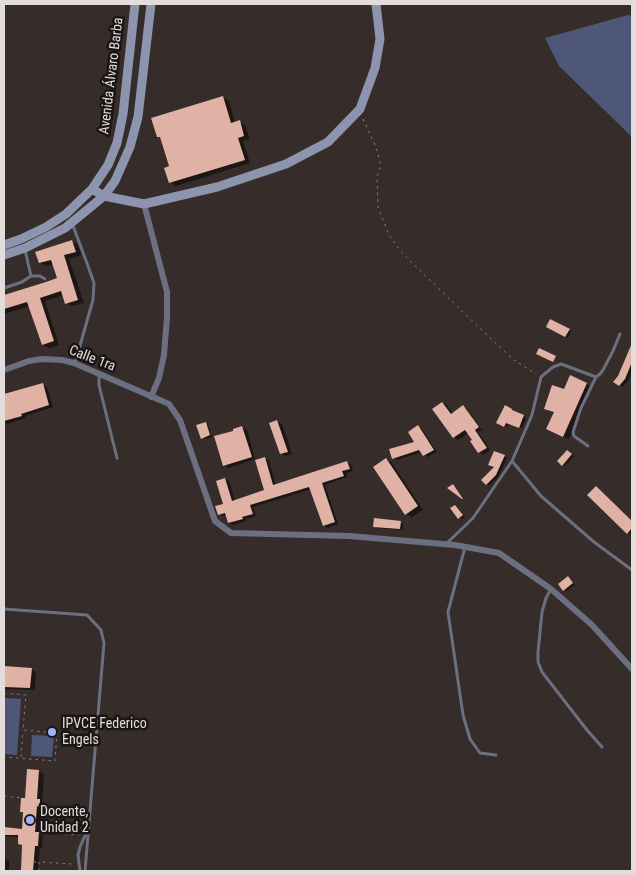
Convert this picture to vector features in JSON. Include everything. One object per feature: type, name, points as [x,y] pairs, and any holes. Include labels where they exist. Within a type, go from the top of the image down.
[{"type":"main road","name":"Avenida Álvaro Barba","points":[[4,245],[46,227],[66,214],[92,189],[108,165],[117,143],[123,114],[135,4]]},
{"type":"main road","name":"Avenida Álvaro Barba","points":[[4,255],[25,248],[65,228],[104,196],[115,181],[130,147],[138,117],[151,4]]},
{"type":"main road","points":[[92,189],[104,196],[144,204],[217,187],[286,164],[328,142],[360,108],[375,68],[380,39],[376,4]]},
{"type":"street","points":[[144,204],[167,292],[164,355],[159,378],[151,397]]},
{"type":"street","name":"Calle 1ra","points":[[4,370],[29,361],[42,359],[62,360],[74,363],[169,404],[180,420],[215,521],[231,532],[349,536],[445,544]]},
{"type":"street","points":[[445,544],[499,553],[551,589],[592,625],[632,669]]},
{"type":"lane","points":[[72,223],[94,284],[93,300],[74,363]]},
{"type":"lane","points":[[25,248],[31,276]]},
{"type":"lane","points":[[4,288],[22,282],[31,276],[40,276],[45,279]]},
{"type":"lane","points":[[588,446],[574,436],[573,432],[581,408],[596,377],[603,370],[620,334]]},
{"type":"lane","points":[[445,544],[473,518],[512,461],[532,415],[541,377],[553,367],[561,364],[596,377]]},
{"type":"lane","points":[[99,374],[99,385],[117,458]]},
{"type":"lane","points":[[512,461],[541,496],[594,542],[632,570]]},
{"type":"lane","points":[[465,547],[448,612],[463,715],[470,739],[480,753],[496,754]]},
{"type":"lane","points":[[551,589],[542,612],[538,662],[542,672],[602,747]]},
{"type":"lane","points":[[4,609],[87,615],[101,630],[104,644],[85,871]]},
{"type":"lane","points":[[80,871],[80,847],[88,831]]},
{"type":"path","points":[[358,111],[376,147],[381,166],[377,176],[378,207],[389,235],[403,254],[490,338],[514,360],[541,377]]},
{"type":"path","points":[[4,693],[26,695],[21,758]]},
{"type":"path","points":[[4,757],[55,761],[58,733],[23,730]]},
{"type":"path","points":[[4,796],[21,798]]},
{"type":"path","points":[[45,833],[46,828]]},
{"type":"path","points":[[39,832],[85,835]]},
{"type":"path","points":[[34,862],[79,864]]},
{"type":"path","points":[[39,862],[39,871]]},
{"type":"water","points":[[628,15],[632,16],[632,137],[559,66],[545,38]]},
{"type":"water","points":[[4,698],[21,699],[17,755],[4,754]]},
{"type":"water","points":[[32,735],[54,736],[52,757],[31,756]]},
{"type":"building","points":[[223,96],[231,123],[240,120],[244,136],[238,138],[245,160],[169,183],[164,168],[169,166],[160,137],[157,137],[151,118]]},
{"type":"building","points":[[72,240],[76,252],[64,255],[78,300],[65,304],[61,291],[40,298],[54,341],[42,345],[27,302],[4,309],[4,295],[57,278],[51,260],[39,263],[35,252]]},
{"type":"building","points":[[550,319],[570,329],[565,337],[546,327]]},
{"type":"building","points":[[632,343],[632,362],[625,379],[619,386],[613,382],[618,376]]},
{"type":"building","points":[[539,348],[556,356],[553,362],[536,354]]},
{"type":"building","points":[[570,375],[587,383],[563,437],[546,429],[554,412],[544,409],[552,385],[564,389]]},
{"type":"building","points":[[43,383],[49,405],[4,421],[4,394]]},
{"type":"building","points":[[442,402],[451,414],[463,405],[479,427],[475,430],[487,448],[478,453],[465,430],[453,438],[432,409]]},
{"type":"building","points":[[505,405],[524,415],[519,428],[506,423],[504,427],[496,423]]},
{"type":"building","points":[[277,420],[288,452],[280,454],[269,423]]},
{"type":"building","points":[[206,422],[210,435],[201,439],[196,425]]},
{"type":"building","points":[[418,425],[434,450],[423,456],[419,450],[392,459],[389,449],[414,442],[408,432]]},
{"type":"building","points":[[242,426],[252,457],[223,466],[214,436],[233,431],[233,429]]},
{"type":"building","points":[[567,450],[572,454],[562,466],[557,461]]},
{"type":"building","points":[[494,451],[505,455],[496,475],[486,485],[481,480],[494,467],[488,465]]},
{"type":"building","points":[[265,457],[273,485],[347,461],[350,469],[342,471],[344,476],[322,483],[335,522],[323,526],[309,487],[250,505],[253,514],[242,517],[243,519],[228,523],[225,513],[218,515],[215,506],[223,504],[216,481],[225,478],[232,501],[264,490],[255,460]]},
{"type":"building","points":[[386,458],[418,506],[405,515],[373,467]]},
{"type":"building","points":[[453,484],[463,499],[447,488]]},
{"type":"building","points":[[596,486],[632,521],[632,528],[627,534],[587,495]]},
{"type":"building","points":[[455,505],[463,515],[458,519],[450,508]]},
{"type":"building","points":[[374,518],[401,521],[400,529],[373,527]]},
{"type":"building","points":[[568,576],[573,583],[563,591],[558,584]]},
{"type":"building","points":[[4,666],[32,668],[30,688],[4,687]]},
{"type":"building","name":"Docente, Unidad 2","points":[[27,769],[39,770],[37,799],[40,799],[40,807],[37,806],[35,832],[39,832],[38,846],[35,846],[33,871],[21,871],[22,845],[18,844],[18,835],[4,835],[4,827],[22,829],[23,812],[20,812],[21,798],[25,798]]},
{"type":"place","name":"IPVCE Federico Engels","points":[[52,732]]},
{"type":"place","name":"Docente, Unidad 2","points":[[30,820]]}]
